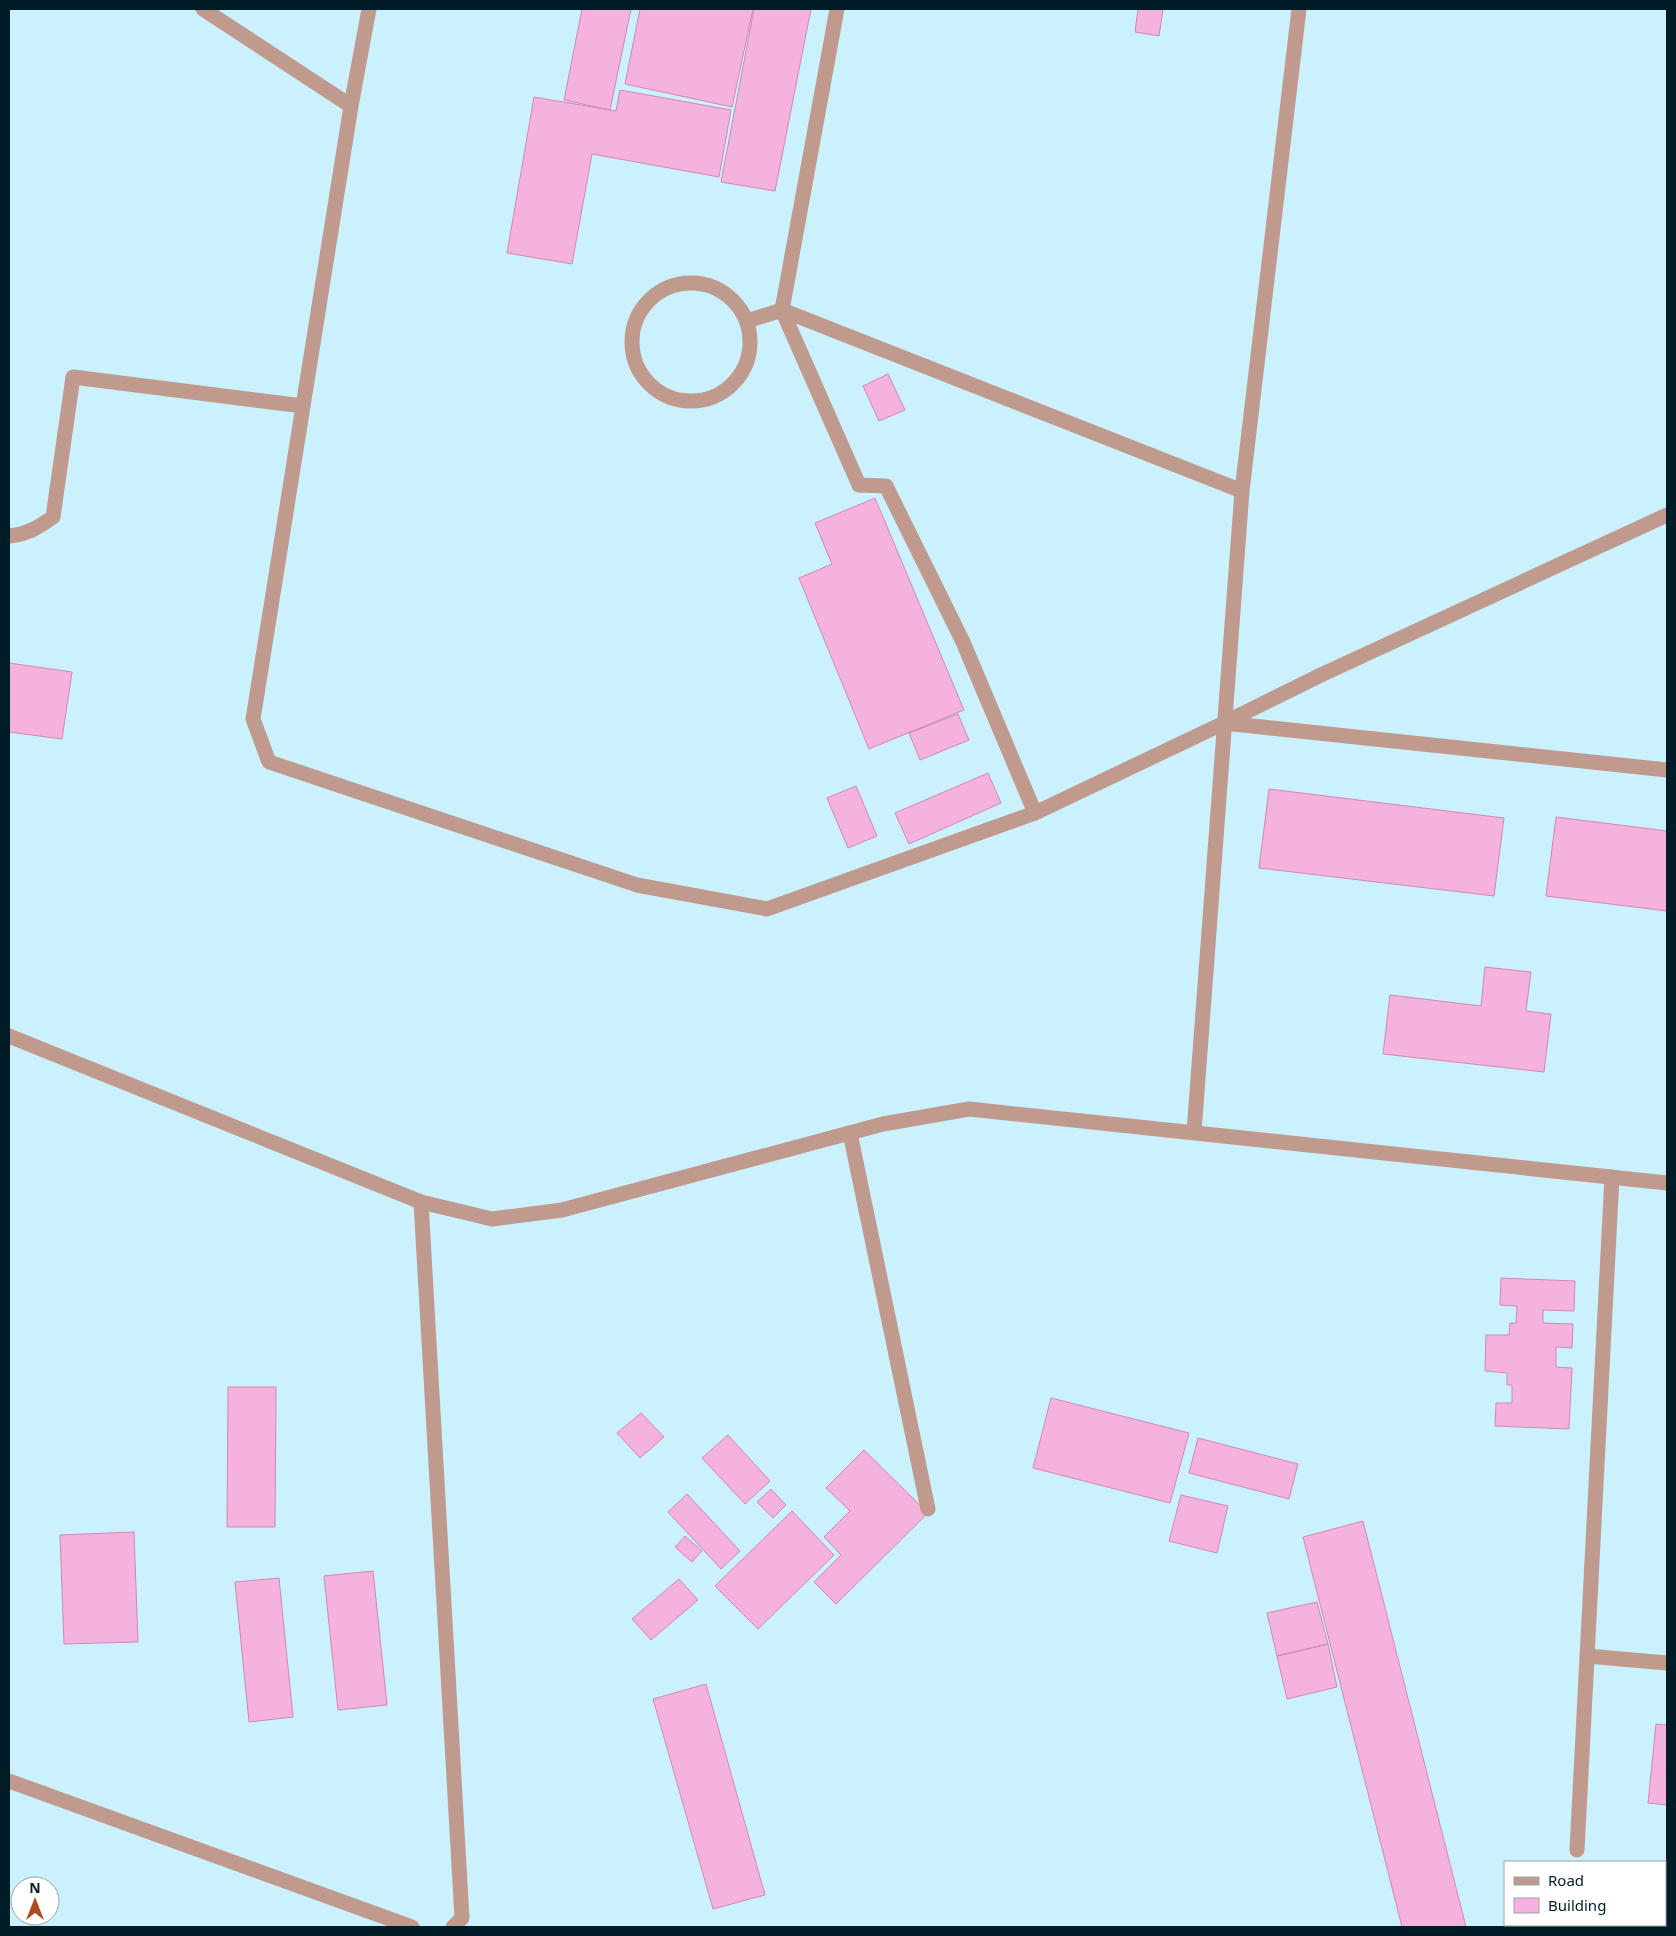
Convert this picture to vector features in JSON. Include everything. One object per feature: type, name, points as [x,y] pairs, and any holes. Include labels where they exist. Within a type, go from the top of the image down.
[{"type":"street","points":[[203,9],[351,106]]},
{"type":"street","points":[[369,9],[351,106],[253,719],[269,762],[637,885],[767,909],[1034,814],[1332,670],[1667,515]]},
{"type":"street","points":[[837,9],[782,310],[858,485],[886,486],[963,642],[1034,814]]},
{"type":"street","points":[[1194,1132],[1242,491],[1299,9]]},
{"type":"street","points":[[682,283],[703,284],[722,291],[737,304],[747,321],[751,340],[749,359],[740,376],[727,390],[710,398],[691,402],[672,398],[656,390],[642,376],[634,359],[631,339],[636,319],[647,302],[663,290],[682,283]]},
{"type":"street","points":[[747,321],[782,310],[1242,491]]},
{"type":"street","points":[[9,536],[18,536],[39,527],[53,517],[73,377],[303,406]]},
{"type":"street","points":[[1224,723],[1667,770]]},
{"type":"street","points":[[9,1036],[421,1202],[492,1219],[562,1210],[883,1124],[969,1110],[1194,1132],[1667,1183]]},
{"type":"street","points":[[850,1133],[928,1509]]},
{"type":"street","points":[[1577,1850],[1612,1177]]},
{"type":"street","points":[[421,1202],[462,1918],[453,1927]]},
{"type":"street","points":[[1587,1656],[1667,1663]]},
{"type":"street","points":[[9,1780],[412,1927]]},
{"type":"building","points":[[582,9],[631,9],[610,110],[564,100]]},
{"type":"building","points":[[640,9],[753,9],[732,107],[625,84]]},
{"type":"building","points":[[754,9],[811,9],[775,191],[721,182]]},
{"type":"building","points":[[1138,9],[1163,9],[1159,36],[1135,32]]},
{"type":"building","points":[[620,90],[731,110],[719,177],[592,154],[572,264],[507,253],[534,97],[616,111]]},
{"type":"building","points":[[888,374],[905,410],[879,421],[863,386]]},
{"type":"building","points":[[875,498],[964,710],[869,749],[799,578],[832,564],[815,523]]},
{"type":"building","points":[[9,663],[72,672],[62,739],[9,732]]},
{"type":"building","points":[[958,714],[969,740],[920,760],[909,733]]},
{"type":"building","points":[[988,773],[1001,803],[909,844],[895,813]]},
{"type":"building","points":[[856,786],[877,836],[848,848],[827,798]]},
{"type":"building","points":[[1269,789],[1504,818],[1494,896],[1259,868]]},
{"type":"building","points":[[1556,817],[1667,831],[1667,911],[1546,896]]},
{"type":"building","points":[[1485,967],[1531,972],[1526,1011],[1551,1014],[1544,1072],[1383,1054],[1390,995],[1481,1006]]},
{"type":"building","points":[[1501,1278],[1575,1281],[1574,1311],[1543,1310],[1543,1323],[1573,1324],[1572,1348],[1556,1347],[1556,1367],[1572,1368],[1569,1429],[1495,1426],[1496,1403],[1512,1403],[1512,1385],[1507,1385],[1507,1373],[1485,1371],[1486,1335],[1509,1335],[1510,1323],[1516,1323],[1517,1306],[1500,1305]]},
{"type":"building","points":[[228,1387],[276,1387],[275,1527],[227,1527]]},
{"type":"building","points":[[1051,1398],[1189,1433],[1170,1503],[1033,1468]]},
{"type":"building","points":[[641,1413],[664,1437],[640,1458],[617,1433]]},
{"type":"building","points":[[728,1435],[770,1481],[745,1504],[702,1458]]},
{"type":"building","points":[[1198,1438],[1298,1464],[1289,1499],[1189,1473]]},
{"type":"building","points":[[864,1450],[928,1513],[836,1604],[814,1582],[841,1555],[824,1537],[850,1511],[826,1488]]},
{"type":"building","points":[[771,1489],[786,1505],[773,1518],[757,1502]]},
{"type":"building","points":[[687,1494],[740,1551],[721,1569],[668,1512]]},
{"type":"building","points":[[1181,1495],[1228,1506],[1217,1553],[1169,1541]]},
{"type":"building","points":[[792,1511],[834,1555],[758,1629],[715,1586]]},
{"type":"building","points":[[1363,1521],[1466,1927],[1402,1927],[1303,1537]]},
{"type":"building","points":[[134,1532],[138,1642],[64,1644],[60,1535]]},
{"type":"building","points":[[685,1536],[702,1551],[692,1562],[675,1547]]},
{"type":"building","points":[[373,1571],[387,1705],[338,1710],[324,1576]]},
{"type":"building","points":[[279,1578],[293,1717],[249,1722],[235,1582]]},
{"type":"building","points":[[679,1579],[698,1600],[651,1640],[632,1619]]},
{"type":"building","points":[[1317,1602],[1328,1644],[1277,1656],[1267,1613]]},
{"type":"building","points":[[1328,1644],[1337,1687],[1287,1699],[1277,1656]]},
{"type":"building","points":[[706,1684],[765,1895],[713,1909],[653,1699]]},
{"type":"building","points":[[1656,1724],[1667,1725],[1667,1805],[1648,1803]]}]
